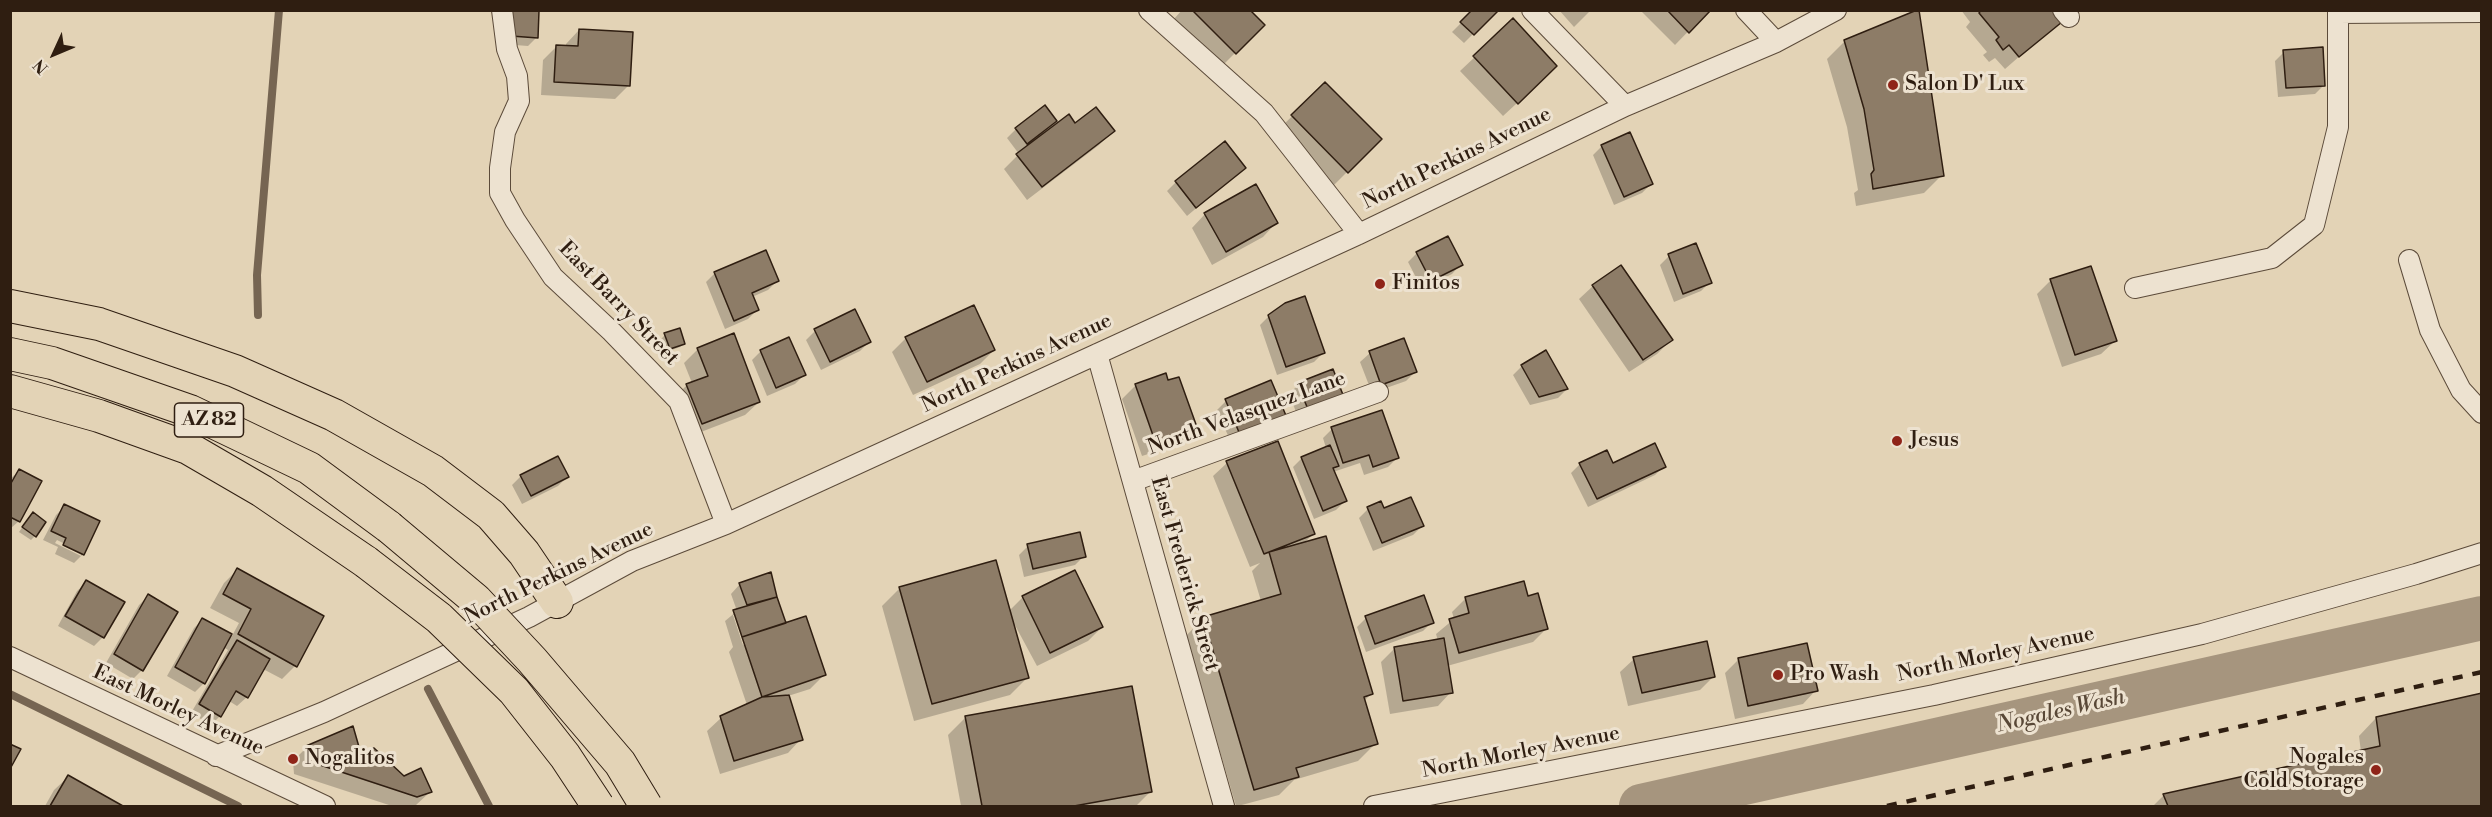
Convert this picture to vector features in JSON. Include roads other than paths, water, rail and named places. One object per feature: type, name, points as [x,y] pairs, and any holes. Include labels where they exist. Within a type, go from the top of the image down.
[{"type":"main road","points":[[10,306],[99,324],[235,371],[334,415],[433,471],[491,516],[524,553],[557,602]]},
{"type":"main road","name":"AZ 82","points":[[10,354],[52,363],[190,411],[309,468],[389,527],[476,600],[532,660],[620,763],[646,807]]},
{"type":"main road","name":"AZ 82","points":[[10,391],[99,416],[188,448],[262,491],[366,562],[439,618],[514,692],[565,756],[598,807]]},
{"type":"main road","points":[[10,404],[51,401]]},
{"type":"street","name":"East Barry Street","points":[[502,10],[507,49],[517,76],[519,101],[505,132],[500,193],[514,220],[553,277],[612,332],[679,401],[726,524]]},
{"type":"street","points":[[1149,10],[1264,113],[1359,234]]},
{"type":"street","points":[[1532,10],[1624,106]]},
{"type":"street","points":[[1746,10],[1776,42]]},
{"type":"street","name":"North Perkins Avenue","points":[[216,756],[324,712],[557,602],[632,561],[726,524],[1359,234],[1624,106],[1776,42],[1836,10]]},
{"type":"street","points":[[2135,288],[2272,258],[2314,225],[2338,127],[2338,12],[2481,12]]},
{"type":"street","points":[[2409,260],[2430,330],[2461,390],[2481,413]]},
{"type":"street","name":"East Frederick Street","points":[[1097,354],[1224,807]]},
{"type":"street","name":"North Velasquez Lane","points":[[1133,481],[1377,392]]},
{"type":"street","name":"North Morley Avenue","points":[[1374,807],[1934,695],[2202,634],[2481,554]]},
{"type":"street","name":"East Morley Avenue","points":[[10,657],[322,806]]},
{"type":"waterway","points":[[258,315],[257,275],[279,10]]},
{"type":"waterway","name":"Nogales Wash","points":[[1641,806],[2482,618]]},
{"type":"waterway","points":[[428,689],[489,806]]},
{"type":"waterway","points":[[10,694],[238,806]]},
{"type":"railway","points":[[1887,806],[2482,672]]},
{"type":"place","name":"Salon D' Lux","points":[[1893,85]]},
{"type":"place","name":"Finitos","points":[[1380,284]]},
{"type":"place","name":"Jesus","points":[[1897,441]]},
{"type":"place","name":"Pro Wash","points":[[1778,675]]},
{"type":"place","name":"Nogalitos","points":[[293,759]]},
{"type":"place","name":"Nogales Cold Storage","points":[[2376,770]]}]
